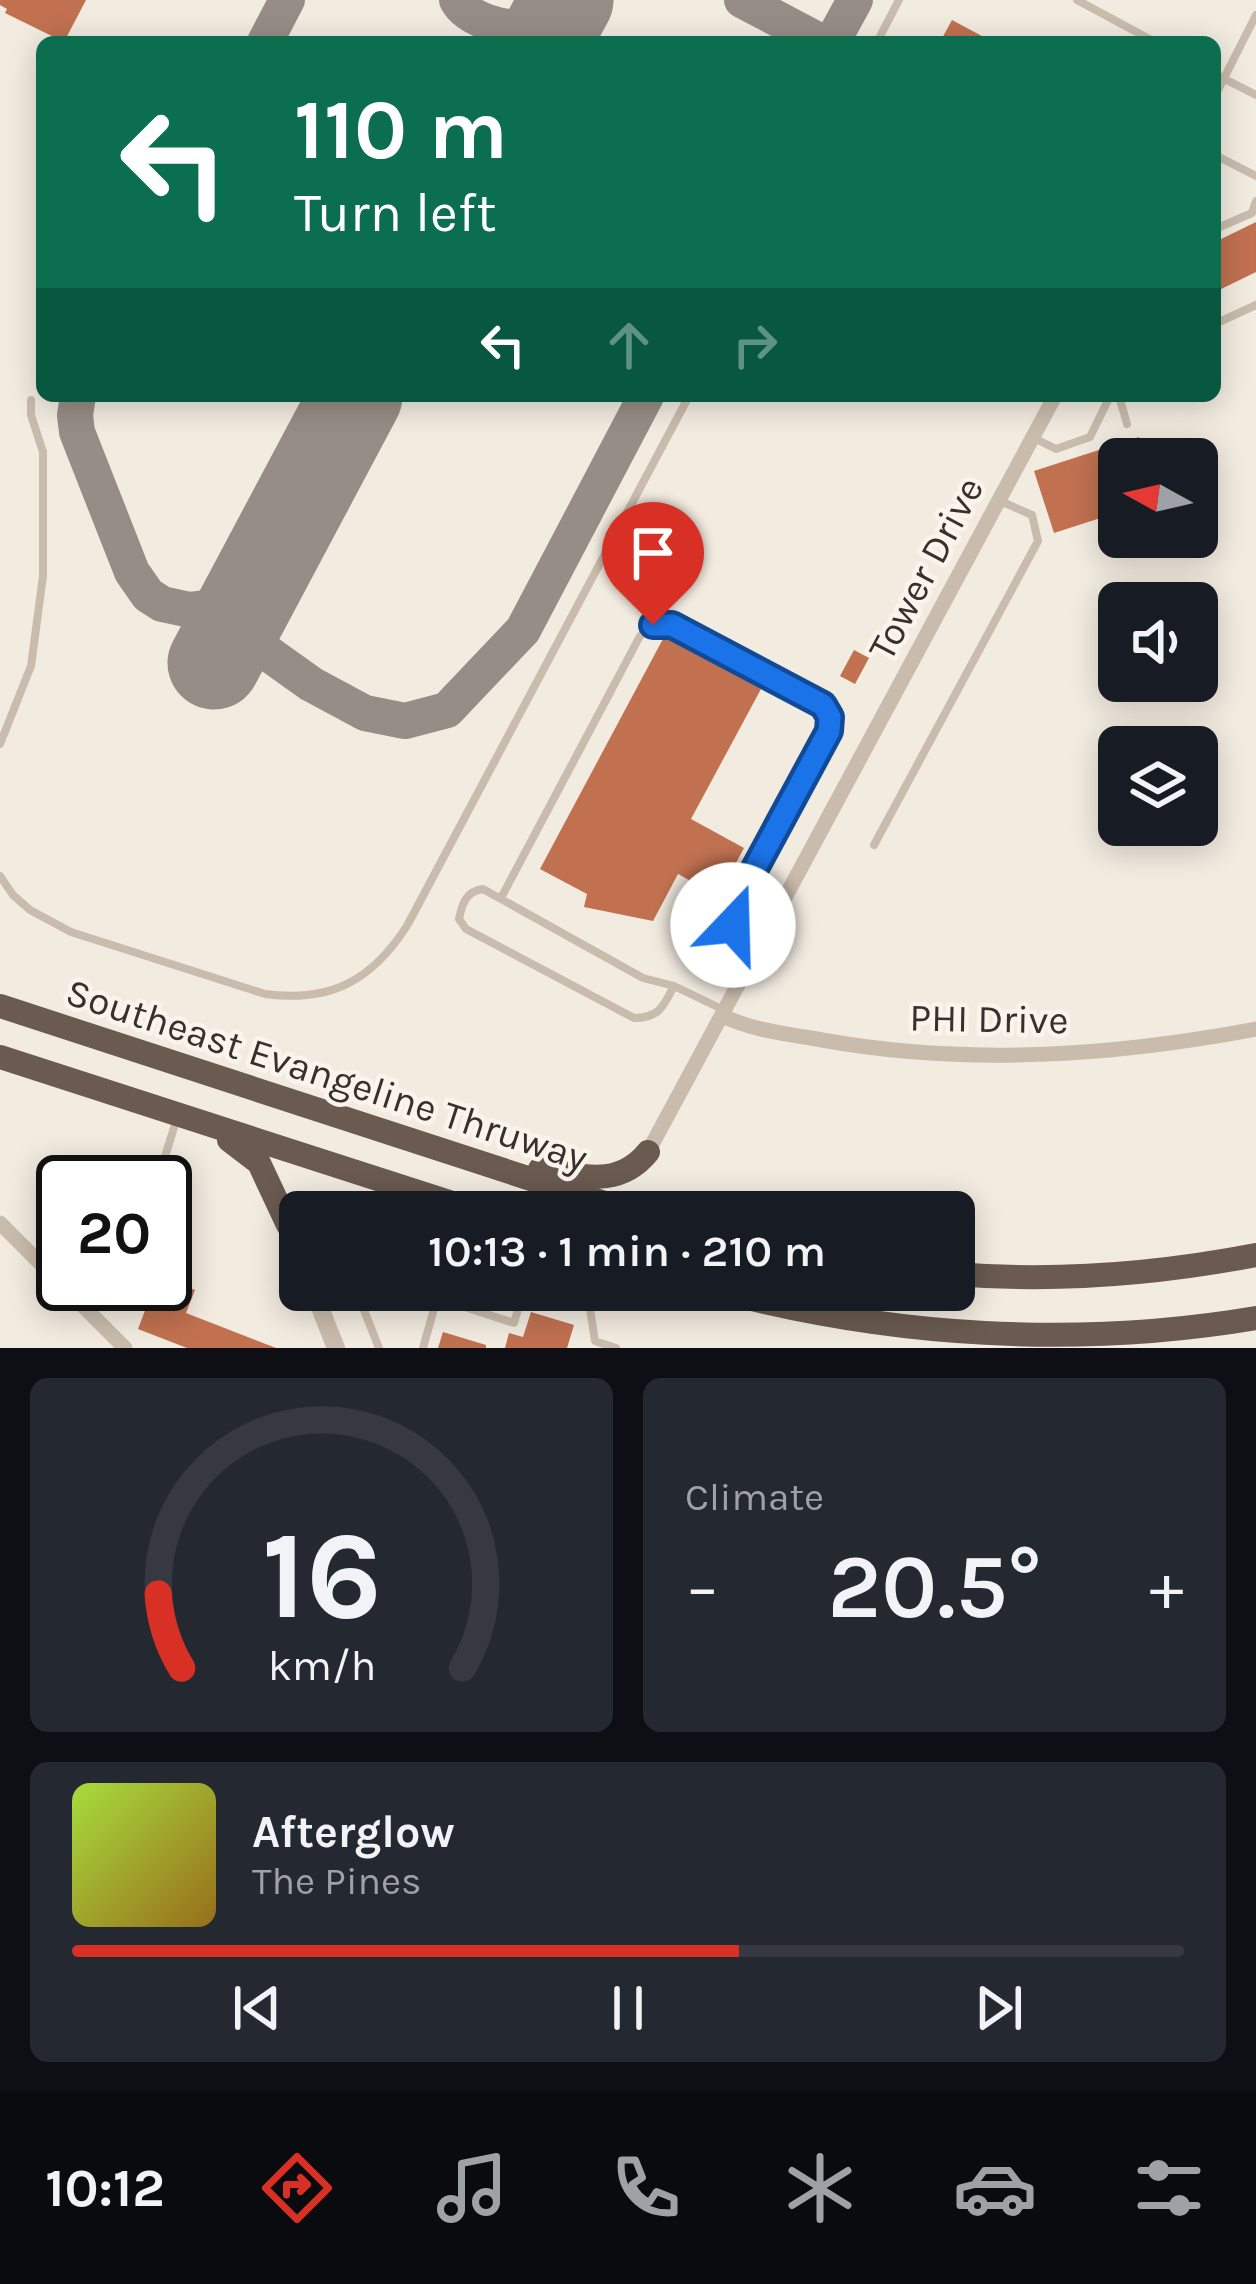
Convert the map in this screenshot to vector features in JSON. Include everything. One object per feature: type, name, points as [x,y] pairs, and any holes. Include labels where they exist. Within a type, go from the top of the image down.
[{"type":"highway","name":"Southeast Evangeline Thruway","points":[[0,1006],[464,1156],[553,1191]]},
{"type":"highway","points":[[0,1057],[415,1191]]},
{"type":"highway","points":[[178,1116],[248,1152],[259,1163],[279,1206]]},
{"type":"highway","points":[[464,1156],[603,1177],[632,1169],[649,1152]]},
{"type":"highway","points":[[636,1191],[649,1152]]},
{"type":"highway","points":[[285,1191],[286,1183],[303,1167],[331,1164]]},
{"type":"highway","points":[[975,1274],[1097,1275],[1256,1255]]},
{"type":"highway","points":[[800,1311],[874,1324],[1069,1337],[1156,1333],[1256,1318]]},
{"type":"street","name":"Tower Drive","points":[[649,1152],[1052,402]]},
{"type":"street","name":"PHI Drive","points":[[724,1013],[758,1028],[856,1046],[991,1056],[1118,1051],[1256,1029]]},
{"type":"street","points":[[0,1223],[125,1348]]},
{"type":"street","points":[[321,1311],[336,1348]]},
{"type":"lane","points":[[880,36],[899,0]]},
{"type":"lane","points":[[1076,0],[1144,36]]},
{"type":"lane","points":[[1221,74],[1256,15]]},
{"type":"lane","points":[[1221,77],[1256,95]]},
{"type":"lane","points":[[1221,158],[1256,176]]},
{"type":"lane","points":[[1221,226],[1252,213],[1256,201]]},
{"type":"lane","points":[[1221,321],[1256,305]]},
{"type":"lane","points":[[0,744],[31,666],[43,576],[43,452],[31,400]]},
{"type":"lane","points":[[0,876],[30,910],[71,932],[265,994],[314,996],[375,967],[408,925],[686,402]]},
{"type":"lane","points":[[1033,437],[1056,449],[1090,437],[1107,402]]},
{"type":"lane","points":[[1121,402],[1127,424]]},
{"type":"lane","points":[[874,845],[1038,541],[1032,515],[998,501]]},
{"type":"lane","points":[[501,898],[640,636],[653,625],[672,625],[823,705],[830,717],[829,731],[734,913],[733,925],[760,946]]},
{"type":"lane","points":[[674,986],[662,1009],[649,1018],[634,1018],[466,928],[459,919],[462,902],[475,890],[483,890],[644,978],[674,986],[724,1013]]},
{"type":"lane","points":[[166,1155],[178,1116]]},
{"type":"lane","points":[[364,1311],[379,1348]]},
{"type":"lane","points":[[423,1348],[433,1311]]},
{"type":"lane","points":[[477,1311],[514,1323],[516,1311]]},
{"type":"lane","points":[[590,1311],[595,1341],[616,1348]]},
{"type":"building","points":[[0,0],[86,0],[67,36],[52,36],[5,13],[7,9]]},
{"type":"building","points":[[952,20],[982,36],[943,36]]},
{"type":"building","points":[[1256,222],[1256,272],[1221,289],[1221,239]]},
{"type":"building","points":[[1098,450],[1098,519],[1054,533],[1034,471]]},
{"type":"building","points":[[664,637],[761,689],[691,819],[744,848],[718,896],[678,874],[653,921],[584,907],[587,894],[540,869]]},
{"type":"building","points":[[854,650],[869,658],[855,684],[840,676]]},
{"type":"building","points":[[145,1311],[187,1311],[276,1348],[187,1348],[138,1329]]},
{"type":"building","points":[[531,1312],[574,1325],[567,1348],[505,1348],[509,1333],[523,1337]]},
{"type":"building","points":[[443,1332],[486,1345],[486,1348],[438,1348]]},
{"type":"taxiway","points":[[268,36],[287,0]]},
{"type":"taxiway","points":[[457,0],[478,18],[517,27],[537,22],[566,0]]},
{"type":"taxiway","points":[[742,0],[810,36]]},
{"type":"taxiway","points":[[835,36],[855,0]]},
{"type":"taxiway","points":[[77,402],[77,432],[132,572],[148,595],[162,604],[190,610],[247,602],[262,649],[311,684],[365,713],[405,721],[447,710],[523,630],[643,402]]},
{"type":"runway","points":[[547,36],[567,0]]},
{"type":"runway","points":[[214,663],[353,402]]},
{"type":"route","points":[[653,625],[672,625],[823,705],[830,717],[829,731],[740,896],[733,925]]}]
